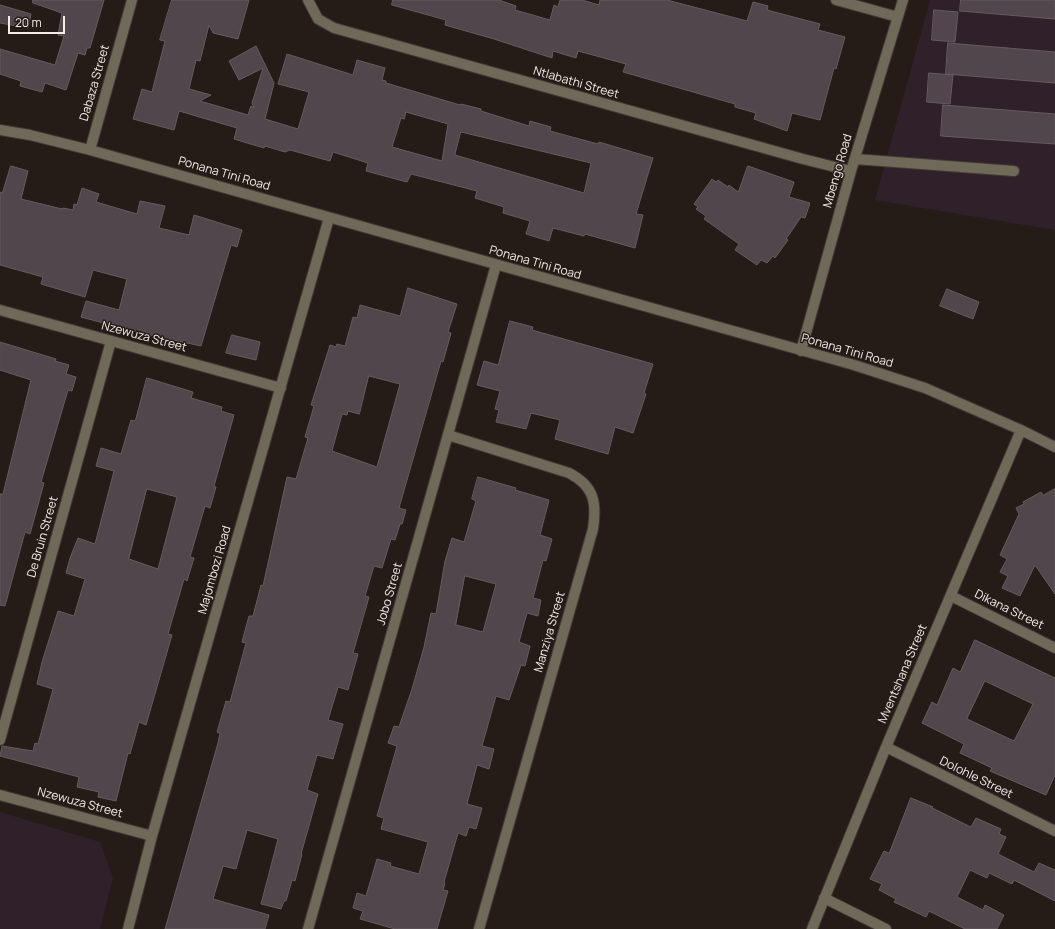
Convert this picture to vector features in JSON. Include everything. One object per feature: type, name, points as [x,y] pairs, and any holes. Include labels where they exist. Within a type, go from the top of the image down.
[{"type":"street","name":"Dabaza Street","points":[[90,150],[132,0]]},
{"type":"street","name":"Ntlabathi Street","points":[[308,0],[318,19],[334,28],[803,159],[851,171]]},
{"type":"street","points":[[836,0],[898,18]]},
{"type":"street","name":"Mbengo Road","points":[[801,351],[851,171],[903,0]]},
{"type":"street","name":"Ponana Tini Road","points":[[0,130],[30,135],[90,150],[854,365],[925,388],[1021,430],[1055,447]]},
{"type":"street","points":[[855,159],[1014,171]]},
{"type":"street","name":"Majombozi Road","points":[[128,929],[152,836],[329,218]]},
{"type":"street","name":"Jobo Street","points":[[308,929],[496,265]]},
{"type":"street","name":"Nzewuza Street","points":[[0,310],[281,388]]},
{"type":"street","name":"De Bruin Street","points":[[0,740],[111,341]]},
{"type":"street","name":"Mventshana Street","points":[[812,929],[886,747],[1021,430]]},
{"type":"street","name":"Manziya Street","points":[[448,435],[569,473],[585,483],[592,494],[594,504],[593,529],[479,929]]},
{"type":"street","name":"Dikana Street","points":[[951,596],[1055,648]]},
{"type":"street","name":"Dolohle Street","points":[[886,747],[1055,831]]},
{"type":"street","name":"Nzewuza Street","points":[[0,795],[152,836]]},
{"type":"street","points":[[824,898],[886,929]]},
{"type":"shaded area","points":[[930,0],[1055,0],[1055,230],[875,200]]},
{"type":"shaded area","points":[[0,812],[100,842],[113,878],[100,929],[0,929]]},
{"type":"building","points":[[33,0],[104,0],[90,48],[87,48],[85,55],[78,53],[66,90],[45,83],[42,92],[20,86],[21,81],[0,74],[0,49],[55,65],[64,36],[58,35],[62,13],[33,3]]},
{"type":"building","points":[[172,0],[249,0],[238,39],[213,33],[209,25],[200,61],[196,60],[189,89],[211,95],[200,101],[248,115],[251,106],[254,108],[252,103],[263,68],[239,80],[229,61],[256,46],[274,83],[265,119],[298,129],[309,92],[278,84],[287,54],[353,75],[357,60],[385,68],[382,80],[386,81],[386,83],[460,105],[481,109],[481,111],[529,126],[530,121],[551,127],[550,131],[598,144],[599,142],[653,158],[636,214],[643,215],[635,248],[585,234],[584,236],[553,228],[549,241],[526,234],[530,221],[503,213],[504,207],[475,198],[477,191],[411,174],[407,182],[366,171],[368,163],[333,152],[330,161],[290,150],[285,152],[265,146],[264,148],[234,139],[237,128],[179,111],[174,130],[133,119],[142,89],[152,92],[165,41],[160,40]],"holes":[[[406,112],[448,124],[442,161],[392,147],[401,118],[404,119]],[[461,132],[591,163],[584,193],[455,155]]]},
{"type":"building","points":[[393,0],[499,0],[516,6],[515,10],[550,20],[554,5],[558,7],[560,0],[582,0],[599,5],[600,0],[667,0],[747,21],[753,2],[768,6],[767,10],[820,24],[818,30],[845,37],[836,69],[834,68],[820,120],[792,113],[787,131],[754,119],[756,113],[735,107],[735,104],[623,72],[626,64],[578,51],[576,58],[553,51],[552,58],[445,25],[446,20],[392,5]]},
{"type":"building","points":[[961,0],[1055,0],[1055,19],[960,11]]},
{"type":"building","points":[[0,5],[31,14],[28,28],[0,23]]},
{"type":"building","points":[[934,10],[958,12],[955,42],[932,40]]},
{"type":"building","points":[[948,43],[1055,52],[1055,83],[946,74]]},
{"type":"building","points":[[929,73],[953,75],[950,104],[927,102]]},
{"type":"building","points":[[943,105],[1055,114],[1055,144],[941,136]]},
{"type":"building","points":[[11,166],[28,171],[21,199],[62,209],[73,210],[74,204],[77,205],[82,188],[99,194],[96,202],[137,214],[140,201],[165,206],[159,228],[189,235],[194,215],[242,230],[237,247],[231,245],[201,346],[141,333],[81,317],[86,301],[119,310],[127,279],[93,270],[85,297],[41,284],[43,277],[0,265],[0,192],[2,193]]},
{"type":"building","points":[[748,166],[794,182],[789,197],[810,203],[805,218],[801,217],[786,239],[788,240],[775,258],[773,256],[767,263],[761,260],[757,265],[735,250],[739,244],[704,219],[706,216],[696,209],[698,207],[694,204],[712,179],[716,182],[718,180],[728,187],[729,185],[738,192]]},
{"type":"building","points":[[408,288],[457,304],[448,332],[451,333],[443,362],[441,361],[399,508],[406,510],[402,524],[400,524],[395,540],[391,539],[382,568],[374,566],[365,596],[369,597],[353,653],[358,654],[348,690],[338,687],[328,720],[343,724],[333,759],[317,755],[307,790],[318,794],[295,881],[292,880],[286,901],[284,901],[281,909],[261,904],[278,839],[247,830],[236,869],[223,866],[213,899],[269,915],[265,929],[165,929],[218,743],[220,733],[217,732],[226,701],[230,702],[246,643],[242,642],[249,616],[253,616],[261,585],[263,586],[287,477],[296,479],[308,438],[305,437],[314,406],[311,405],[330,345],[336,347],[337,344],[345,346],[353,317],[357,318],[360,305],[400,316]],"holes":[[[369,376],[400,384],[377,467],[332,451],[342,414],[347,415],[348,411],[359,414]]]},
{"type":"building","points":[[947,289],[979,302],[973,319],[940,306]]},
{"type":"building","points":[[510,321],[533,327],[532,330],[653,364],[644,393],[646,394],[633,433],[615,427],[608,454],[555,439],[560,420],[531,413],[526,429],[496,422],[499,410],[495,409],[500,391],[477,385],[484,361],[498,365]]},
{"type":"building","points":[[232,335],[260,342],[256,360],[226,353]]},
{"type":"building","points":[[0,342],[56,359],[55,361],[69,365],[66,374],[76,377],[72,391],[68,390],[41,482],[44,483],[30,534],[25,532],[5,606],[0,605],[0,494],[3,494],[31,380],[0,370]]},
{"type":"building","points":[[147,378],[193,392],[191,398],[222,407],[221,411],[234,415],[214,486],[216,487],[210,508],[205,506],[190,557],[194,558],[187,581],[184,579],[168,634],[172,635],[146,725],[139,722],[130,754],[128,753],[116,801],[98,797],[99,792],[77,787],[79,777],[0,756],[2,746],[33,751],[35,743],[38,744],[53,689],[37,684],[42,662],[58,611],[74,616],[85,579],[66,573],[70,558],[78,538],[95,544],[114,471],[96,466],[101,448],[121,454],[131,420],[135,421]],"holes":[[[147,489],[177,497],[158,569],[129,559]]]},
{"type":"building","points":[[478,477],[516,488],[515,490],[549,500],[540,535],[552,539],[546,561],[543,560],[533,598],[541,600],[538,616],[527,613],[519,642],[530,646],[525,666],[521,665],[509,700],[496,696],[482,746],[494,749],[489,769],[477,765],[467,804],[482,808],[476,829],[469,827],[466,836],[458,833],[444,882],[443,890],[448,891],[437,929],[395,929],[360,919],[363,911],[353,908],[357,893],[366,896],[377,859],[391,863],[390,866],[419,874],[428,842],[381,829],[384,818],[377,816],[397,746],[388,743],[394,726],[399,727],[412,689],[424,647],[431,613],[436,614],[445,561],[452,538],[464,542],[476,501],[472,499]],"holes":[[[465,576],[496,584],[483,632],[456,625]]]},
{"type":"building","points":[[1055,489],[1055,594],[1035,565],[1020,596],[1002,588],[1008,576],[1000,572],[1007,559],[1000,555],[1019,514],[1016,508],[1024,504],[1023,502],[1041,492],[1043,495]]},
{"type":"building","points":[[975,640],[1055,678],[1055,775],[1046,795],[990,771],[992,768],[960,753],[964,744],[922,723],[932,702],[937,705],[953,668],[960,672]],"holes":[[[985,681],[1033,704],[1014,741],[967,719]]]},
{"type":"building","points":[[911,798],[933,807],[932,808],[971,827],[976,818],[1001,829],[999,834],[1006,837],[998,854],[1034,872],[1039,863],[1055,870],[1055,901],[1014,880],[1012,884],[989,873],[987,878],[970,870],[957,897],[983,910],[985,905],[1004,915],[997,929],[965,929],[929,911],[926,917],[894,902],[896,899],[879,890],[882,884],[870,879],[884,851],[889,853]]}]
